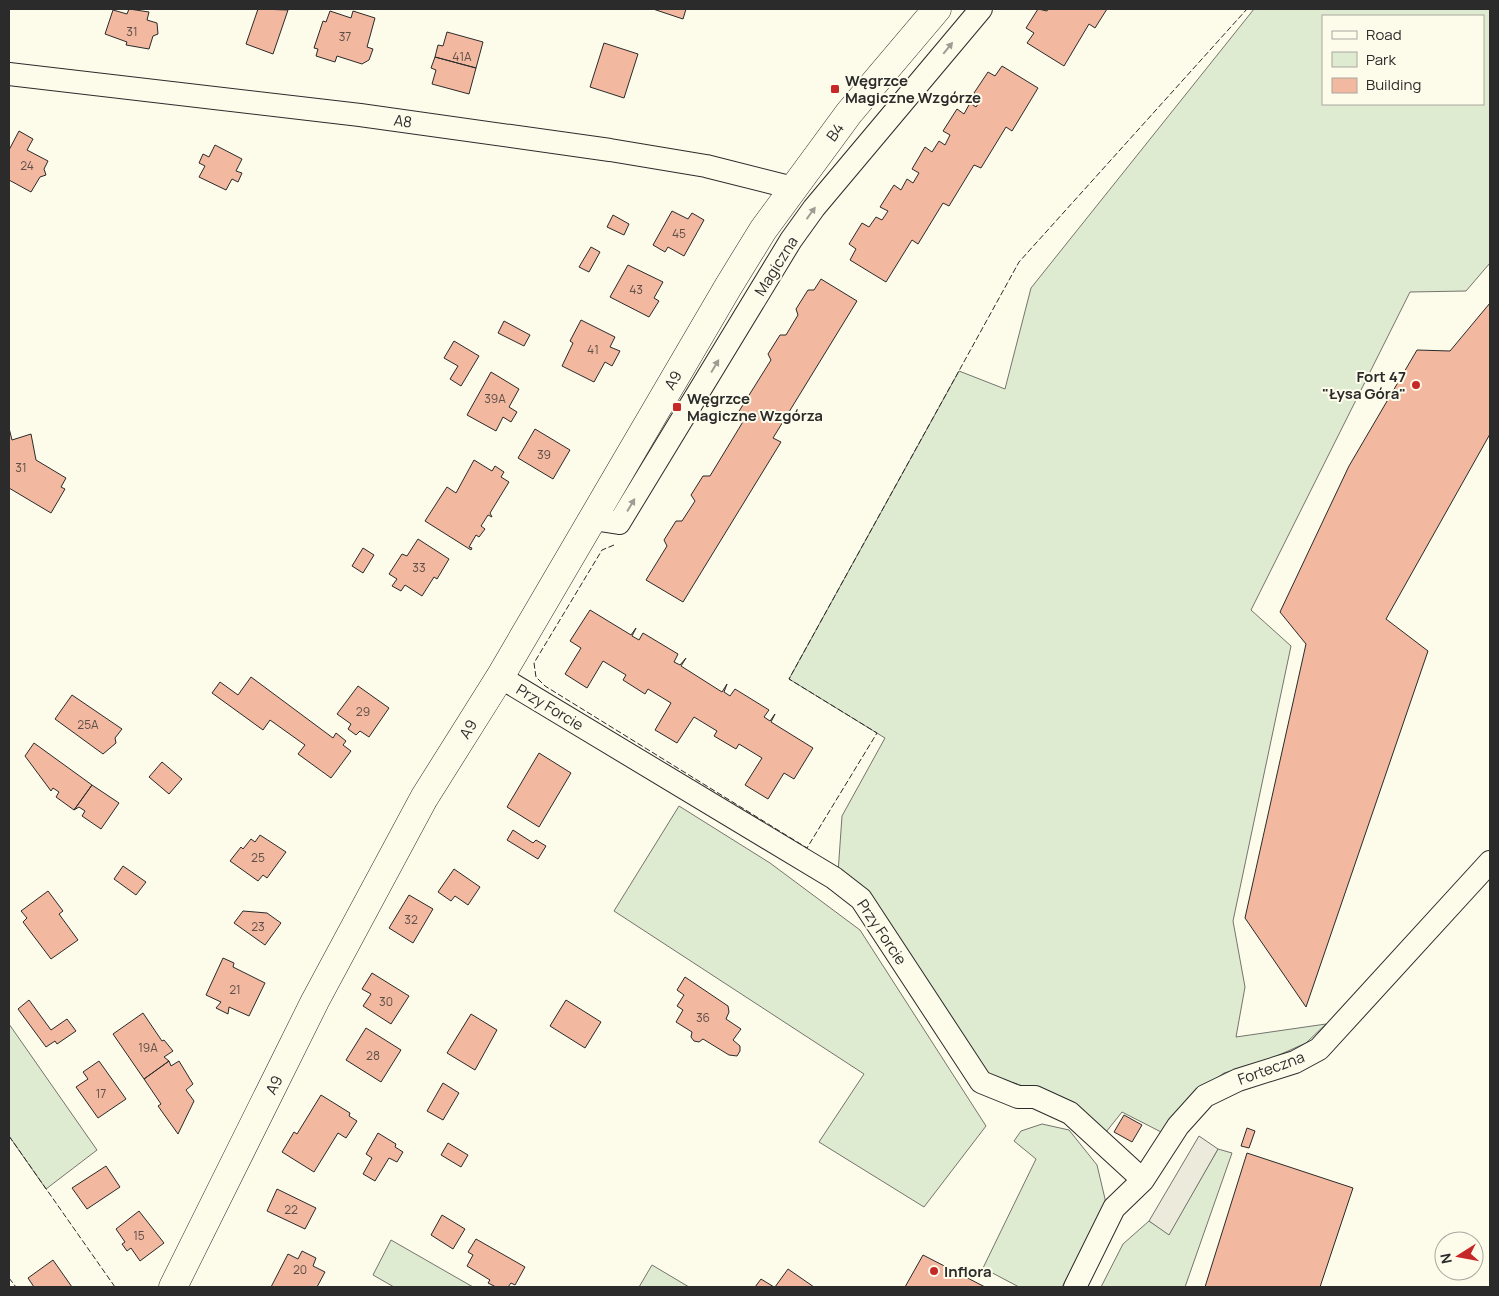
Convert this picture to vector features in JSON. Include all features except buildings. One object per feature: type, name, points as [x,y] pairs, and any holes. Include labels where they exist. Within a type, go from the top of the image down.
[{"type":"street","name":"B4","points":[[793,188],[849,113],[937,9]]},
{"type":"street","name":"Magiczna","points":[[592,519],[619,523],[797,232],[814,208],[980,9]]},
{"type":"street","name":"A8","points":[[9,74],[376,117],[610,150],[706,166],[793,188]]},
{"type":"street","name":"A9","points":[[173,1287],[315,1000],[424,798],[500,677],[763,230],[793,188]]},
{"type":"street","name":"Przy Forcie","points":[[500,677],[804,862],[834,878],[861,899],[981,1082],[1018,1097],[1035,1097],[1070,1114],[1143,1180]]},
{"type":"street","name":"Forteczna","points":[[1075,1287],[1114,1208],[1143,1180],[1178,1126],[1205,1096],[1238,1080],[1296,1062],[1319,1049],[1490,862]]},
{"type":"green space","points":[[1254,9],[1490,9],[1490,263],[1466,291],[1410,292],[1251,610],[1291,646],[1233,921],[1245,987],[1236,1037],[1326,1024],[1306,1043],[1270,1059],[1224,1073],[1190,1097],[1165,1134],[1122,1112],[1106,1132],[1074,1103],[1014,1083],[991,1079],[838,873],[842,816],[885,738],[789,679],[959,371],[1005,389],[1031,288]]},
{"type":"green space","points":[[679,806],[770,863],[860,930],[986,1126],[924,1207],[819,1142],[864,1074],[614,911]]},
{"type":"green space","points":[[9,1024],[97,1150],[46,1189],[9,1136]]},
{"type":"green space","points":[[1042,1124],[1069,1130],[1097,1165],[1106,1203],[1062,1287],[1019,1287],[983,1268],[1036,1159],[1014,1141],[1021,1131]]},
{"type":"green space","points":[[1218,1149],[1232,1153],[1185,1287],[1101,1287],[1123,1244],[1149,1221],[1169,1234]]},
{"type":"green space","points":[[391,1240],[473,1287],[394,1287],[373,1275]]},
{"type":"green space","points":[[652,1265],[689,1287],[639,1287]]},
{"type":"shaded area","points":[[1199,1136],[1218,1149],[1169,1235],[1149,1221]]},
{"type":"fence","points":[[614,545],[602,550],[534,663],[536,677],[545,686],[807,848],[877,733],[789,679],[1019,262],[1247,9]]},
{"type":"fence","points":[[9,1136],[115,1287]]},
{"type":"fence","points":[[9,1278],[16,1287]]},
{"type":"place","name":"Węgrzce Magiczne Wzgórze","points":[[835,89]]},
{"type":"place","name":"Fort 47 \"Łysa Góra\"","points":[[1416,385]]},
{"type":"place","name":"Węgrzce Magiczne Wzgórza","points":[[677,407]]},
{"type":"place","name":"Inflora","points":[[934,1271]]}]
